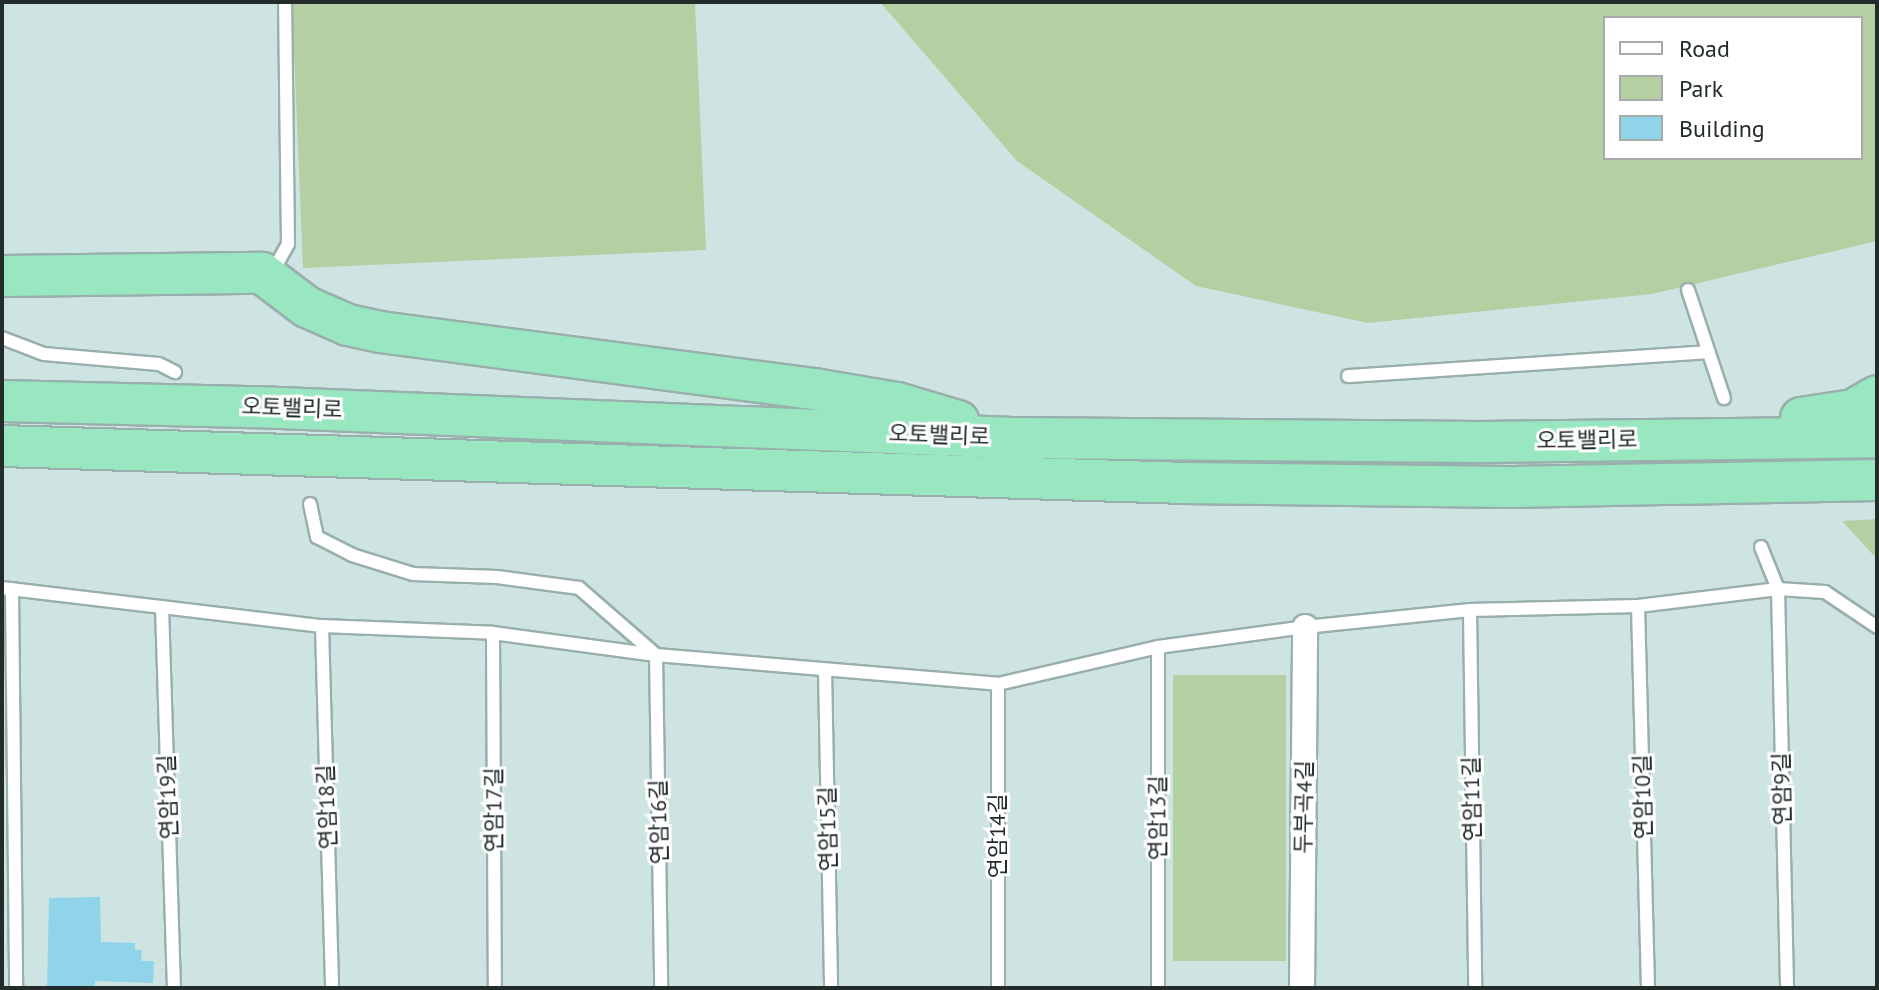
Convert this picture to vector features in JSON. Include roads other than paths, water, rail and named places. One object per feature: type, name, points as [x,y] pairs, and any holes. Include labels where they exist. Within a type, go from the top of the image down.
[{"type":"highway","points":[[2,276],[262,273],[307,307],[348,325],[380,332],[842,393],[897,403],[1012,438]]},
{"type":"highway","points":[[1673,439],[1853,410],[1877,396]]},
{"type":"highway","name":"오토밸리로","points":[[2,401],[256,407],[1012,438],[1464,442],[1877,437]]},
{"type":"highway","name":"오토밸리로","points":[[2,446],[1184,483],[1512,487],[1877,480]]},
{"type":"street","name":"두부곡4길","points":[[1302,988],[1305,627]]},
{"type":"lane","points":[[262,273],[278,262],[288,244],[285,2]]},
{"type":"lane","points":[[1688,290],[1724,398]]},
{"type":"lane","points":[[2,338],[44,354],[159,364],[175,372]]},
{"type":"lane","points":[[1348,376],[1708,352]]},
{"type":"lane","points":[[310,504],[317,537],[367,560],[413,574],[497,577],[579,588],[656,655]]},
{"type":"lane","points":[[1761,547],[1778,589]]},
{"type":"lane","points":[[16,988],[7,588],[322,626],[493,633],[656,655],[998,684],[1158,647],[1305,627],[1470,610],[1638,606],[1778,589],[1825,592],[1877,627]]},
{"type":"lane","name":"연암9길","points":[[1778,589],[1787,988]]},
{"type":"lane","name":"연암10길","points":[[1638,606],[1648,988]]},
{"type":"lane","name":"연암19길","points":[[162,607],[174,988]]},
{"type":"lane","name":"연암11길","points":[[1470,610],[1475,988]]},
{"type":"lane","name":"연암18길","points":[[322,626],[332,988]]},
{"type":"lane","name":"연암17길","points":[[493,633],[495,988]]},
{"type":"lane","name":"연암13길","points":[[1158,647],[1158,988]]},
{"type":"lane","name":"연암16길","points":[[656,655],[661,988]]},
{"type":"lane","name":"연암15길","points":[[825,670],[831,988]]},
{"type":"lane","name":"연암14길","points":[[998,684],[998,988]]}]
